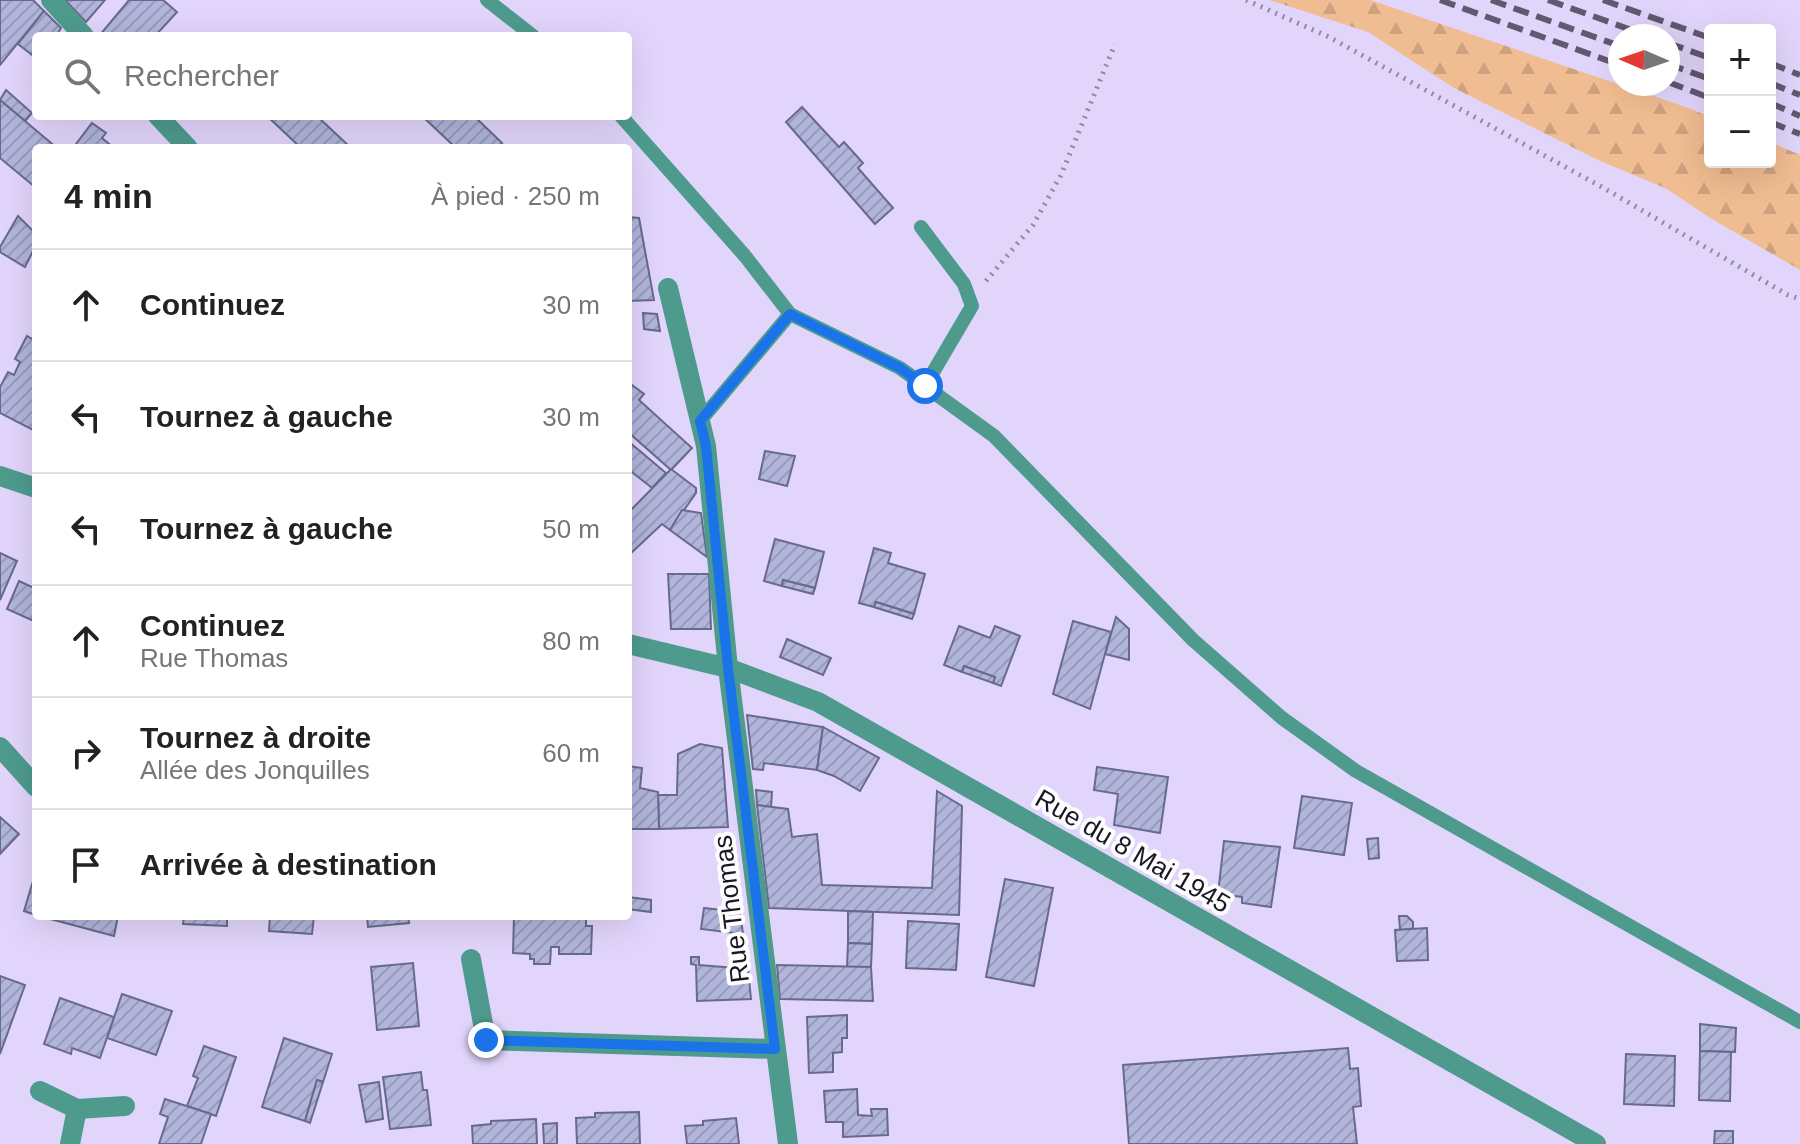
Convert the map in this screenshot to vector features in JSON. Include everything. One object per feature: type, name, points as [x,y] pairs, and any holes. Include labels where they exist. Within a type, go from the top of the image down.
[{"type":"street","points":[[51,0],[80,32]]},
{"type":"street","points":[[162,120],[184,144]]},
{"type":"street","name":"Rue Thomas","points":[[668,288],[706,446],[728,668],[788,1144]]},
{"type":"street","points":[[0,476],[32,487]]},
{"type":"street","name":"Rue du 8 Mai 1945","points":[[632,645],[728,668],[818,702],[1596,1144]]},
{"type":"street","points":[[0,747],[32,783]]},
{"type":"street","points":[[471,959],[486,1040],[775,1049]]},
{"type":"street","points":[[40,1091],[77,1109],[125,1106]]},
{"type":"street","points":[[70,1144],[77,1109]]},
{"type":"lane","points":[[487,0],[528,32]]},
{"type":"lane","points":[[625,120],[745,256],[790,314],[900,368],[994,436],[1193,640],[1294,727],[1356,771],[1800,1022]]},
{"type":"lane","points":[[921,227],[964,284],[972,306],[925,386]]},
{"type":"lane","points":[[700,421],[790,314]]},
{"type":"path","points":[[1246,0],[1329,37],[1800,299]]},
{"type":"path","points":[[972,306],[981,285],[1033,225],[1061,175],[1115,44]]},
{"type":"green space","points":[[1269,0],[1370,0],[1608,81],[1608,96],[1654,96],[1686,107],[1704,114],[1704,168],[1776,168],[1776,145],[1800,155],[1800,270],[1710,218],[1667,189],[1598,160],[1454,88],[1368,32]]},
{"type":"building","points":[[0,0],[33,0],[44,11],[0,65]]},
{"type":"building","points":[[65,0],[105,0],[86,22]]},
{"type":"building","points":[[129,0],[163,0],[177,12],[159,32],[102,32]]},
{"type":"building","points":[[44,11],[61,28],[58,32],[32,32],[32,55],[18,44]]},
{"type":"building","points":[[6,90],[32,113],[25,121],[0,100]]},
{"type":"building","points":[[0,100],[52,144],[32,144],[32,185],[0,158]]},
{"type":"building","points":[[802,107],[839,147],[844,142],[863,163],[858,168],[893,208],[875,224],[786,122]]},
{"type":"building","points":[[271,120],[321,120],[347,144],[297,144]]},
{"type":"building","points":[[426,120],[478,120],[502,143],[501,144],[452,144]]},
{"type":"building","points":[[92,123],[106,133],[102,138],[109,144],[76,144]]},
{"type":"building","points":[[18,216],[32,230],[32,253],[25,267],[0,252]]},
{"type":"building","points":[[632,217],[639,218],[654,300],[632,301]]},
{"type":"building","points":[[643,313],[657,314],[660,331],[644,329]]},
{"type":"building","points":[[27,336],[32,339],[32,429],[0,413],[0,387],[8,372],[14,375],[20,362],[15,359]]},
{"type":"building","points":[[632,385],[644,394],[639,400],[692,448],[671,470],[632,436]]},
{"type":"building","points":[[632,444],[666,473],[652,488],[632,472]]},
{"type":"building","points":[[765,451],[795,456],[787,486],[759,479]]},
{"type":"building","points":[[671,469],[696,488],[696,493],[670,530],[662,524],[632,552],[632,509]]},
{"type":"building","points":[[682,510],[701,513],[707,557],[670,530]]},
{"type":"building","points":[[775,539],[824,552],[815,588],[783,580],[782,586],[764,581]]},
{"type":"building","points":[[874,548],[891,553],[888,563],[925,574],[914,614],[876,602],[874,607],[859,603]]},
{"type":"building","points":[[0,553],[17,561],[0,600]]},
{"type":"building","points":[[668,574],[709,574],[711,629],[671,629]]},
{"type":"building","points":[[783,580],[815,588],[813,594],[782,586]]},
{"type":"building","points":[[19,581],[32,587],[32,620],[7,609]]},
{"type":"building","points":[[876,602],[914,614],[912,619],[874,607]]},
{"type":"building","points":[[1116,617],[1129,629],[1129,660],[1105,654]]},
{"type":"building","points":[[1073,621],[1111,632],[1090,709],[1053,694]]},
{"type":"building","points":[[959,626],[990,638],[995,626],[1020,636],[1001,686],[993,683],[995,677],[964,666],[962,672],[944,665]]},
{"type":"building","points":[[787,639],[831,658],[823,675],[780,657]]},
{"type":"building","points":[[964,666],[995,677],[993,683],[962,672]]},
{"type":"building","points":[[747,715],[823,727],[817,770],[764,763],[763,770],[753,769]]},
{"type":"building","points":[[823,727],[879,758],[860,791],[817,770]]},
{"type":"building","points":[[700,744],[722,748],[728,827],[659,829],[658,795],[677,795],[678,754]]},
{"type":"building","points":[[632,767],[642,768],[640,788],[658,792],[659,829],[632,829]]},
{"type":"building","points":[[1097,767],[1168,777],[1160,833],[1114,825],[1118,794],[1094,790]]},
{"type":"building","points":[[756,790],[772,792],[771,807],[757,805]]},
{"type":"building","points":[[937,791],[962,806],[959,915],[769,908],[757,805],[788,809],[792,837],[817,834],[822,885],[932,888]]},
{"type":"building","points":[[1302,796],[1352,803],[1344,855],[1294,848]]},
{"type":"building","points":[[0,817],[19,834],[0,854]]},
{"type":"building","points":[[1378,838],[1379,858],[1369,859],[1367,839]]},
{"type":"building","points":[[1224,841],[1280,847],[1271,907],[1242,903],[1242,897],[1218,894]]},
{"type":"building","points":[[1005,879],[1053,888],[1034,986],[986,977]]},
{"type":"building","points":[[32,884],[32,914],[24,911]]},
{"type":"building","points":[[632,898],[651,900],[651,912],[632,910]]},
{"type":"building","points":[[704,908],[740,912],[743,934],[701,929]]},
{"type":"building","points":[[848,911],[873,912],[872,944],[848,943]]},
{"type":"building","points":[[1399,916],[1407,916],[1413,922],[1413,929],[1400,930]]},
{"type":"building","points":[[54,920],[117,920],[114,936]]},
{"type":"building","points":[[184,920],[227,920],[227,926],[183,924]]},
{"type":"building","points":[[270,920],[314,920],[312,934],[269,931]]},
{"type":"building","points":[[367,920],[409,920],[409,923],[368,927]]},
{"type":"building","points":[[514,920],[586,920],[586,926],[592,926],[591,954],[559,954],[559,947],[551,947],[550,964],[534,964],[530,954],[513,953]]},
{"type":"building","points":[[908,921],[959,924],[956,970],[906,968]]},
{"type":"building","points":[[1427,928],[1428,960],[1397,961],[1395,930]]},
{"type":"building","points":[[848,943],[872,944],[871,967],[847,967]]},
{"type":"building","points":[[691,957],[699,957],[699,965],[748,969],[751,999],[697,1001],[696,965],[691,964]]},
{"type":"building","points":[[413,963],[419,1026],[377,1030],[371,967]]},
{"type":"building","points":[[777,965],[871,967],[873,1001],[780,999]]},
{"type":"building","points":[[0,976],[25,985],[0,1054]]},
{"type":"building","points":[[122,994],[172,1011],[156,1055],[107,1038]]},
{"type":"building","points":[[60,998],[114,1017],[100,1058],[72,1048],[71,1054],[44,1044]]},
{"type":"building","points":[[847,1015],[847,1038],[842,1038],[842,1052],[833,1053],[833,1072],[809,1073],[807,1017]]},
{"type":"building","points":[[1700,1024],[1736,1028],[1735,1052],[1700,1051]]},
{"type":"building","points":[[284,1038],[332,1054],[323,1082],[317,1080],[305,1121],[262,1107]]},
{"type":"building","points":[[204,1046],[236,1057],[216,1116],[187,1106],[198,1078],[193,1076]]},
{"type":"building","points":[[1348,1048],[1350,1069],[1358,1068],[1361,1106],[1353,1107],[1357,1144],[1129,1144],[1123,1065]]},
{"type":"building","points":[[1700,1051],[1731,1052],[1730,1101],[1699,1100]]},
{"type":"building","points":[[1626,1054],[1675,1056],[1674,1106],[1624,1104]]},
{"type":"building","points":[[421,1072],[423,1090],[427,1090],[431,1125],[390,1129],[383,1077]]},
{"type":"building","points":[[317,1080],[323,1082],[310,1123],[305,1121]]},
{"type":"building","points":[[379,1082],[383,1119],[366,1122],[359,1085]]},
{"type":"building","points":[[857,1089],[858,1115],[872,1116],[871,1109],[887,1109],[888,1135],[843,1137],[843,1122],[826,1122],[824,1091]]},
{"type":"building","points":[[165,1099],[211,1114],[201,1144],[159,1144],[168,1117],[160,1114]]},
{"type":"building","points":[[639,1112],[640,1144],[577,1144],[576,1118],[595,1117],[595,1113]]},
{"type":"building","points":[[736,1118],[739,1144],[687,1144],[685,1126]]},
{"type":"building","points":[[536,1119],[537,1144],[473,1144],[472,1126],[491,1124],[491,1121]]},
{"type":"building","points":[[557,1123],[557,1144],[544,1144],[543,1124]]},
{"type":"building","points":[[1715,1131],[1733,1131],[1733,1144],[1714,1144]]},
{"type":"railway","points":[[1440,0],[1608,61]]},
{"type":"railway","points":[[1491,0],[1608,42]]},
{"type":"railway","points":[[1548,0],[1615,24]]},
{"type":"railway","points":[[1603,0],[1704,36]]},
{"type":"railway","points":[[1680,47],[1704,56]]},
{"type":"railway","points":[[1776,65],[1800,75]]},
{"type":"railway","points":[[1680,68],[1704,77]]},
{"type":"railway","points":[[1776,85],[1800,95]]},
{"type":"railway","points":[[1680,87],[1705,96]]},
{"type":"railway","points":[[1776,106],[1800,116]]},
{"type":"railway","points":[[1776,124],[1800,134]]},
{"type":"route","points":[[486,1040],[775,1049],[728,668],[706,446],[700,421],[790,314],[900,368],[925,386]]}]
